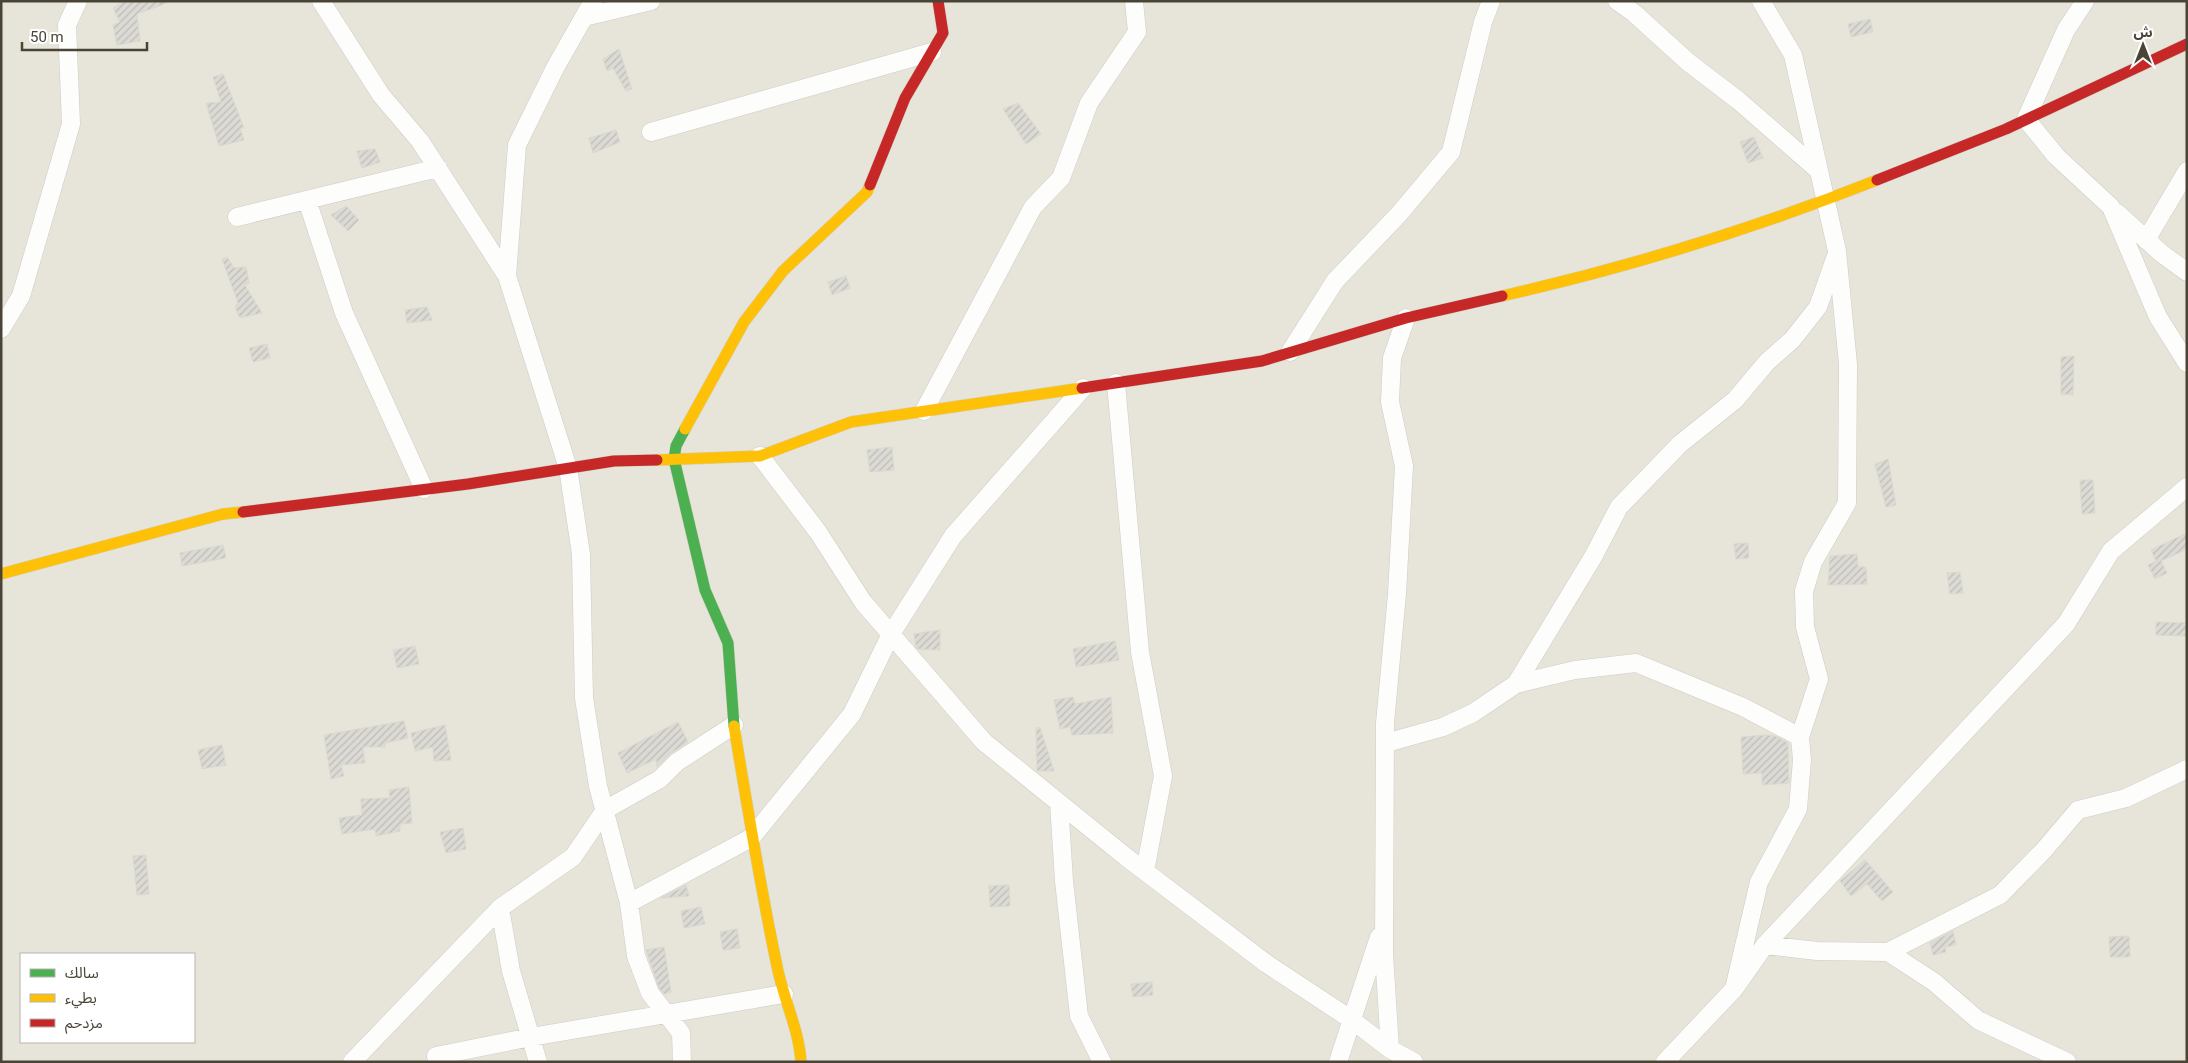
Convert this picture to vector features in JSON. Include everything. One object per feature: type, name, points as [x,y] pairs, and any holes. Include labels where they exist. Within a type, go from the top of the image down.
[{"type":"street","points":[[1,329],[21,296],[71,124],[67,25],[78,1]]},
{"type":"street","points":[[321,1],[381,95],[420,141],[507,276],[568,468],[581,554],[584,698],[605,810],[628,903],[636,956],[650,993],[681,1033],[682,1062]]},
{"type":"street","points":[[507,276],[516,145],[593,1]]},
{"type":"street","points":[[584,17],[651,1]]},
{"type":"street","points":[[802,1062],[800,1048],[784,994],[751,838],[734,725],[728,643],[705,590],[674,459],[676,446],[744,322],[783,270],[867,192],[904,98],[943,33],[938,1]]},
{"type":"street","points":[[924,412],[1033,207],[1061,178],[1088,103],[1137,32],[1134,1]]},
{"type":"street","points":[[1290,352],[1335,281],[1399,214],[1451,152],[1482,22],[1491,1]]},
{"type":"street","points":[[1617,1],[1634,13],[1688,62],[1739,101],[1818,170]]},
{"type":"street","points":[[1734,988],[1759,882],[1798,809],[1802,760],[1800,737],[1819,679],[1806,628],[1804,591],[1813,562],[1847,502],[1848,364],[1837,251],[1824,201],[1793,55],[1761,1]]},
{"type":"street","points":[[2026,119],[2066,30],[2085,1]]},
{"type":"street","points":[[1,574],[223,514],[424,489],[614,461],[760,456],[851,422],[1262,361],[1406,318],[1593,276],[1824,201],[2026,119],[2186,48]]},
{"type":"street","points":[[651,132],[932,52]]},
{"type":"street","points":[[2026,119],[2056,156],[2146,240],[2187,272]]},
{"type":"street","points":[[237,217],[438,168]]},
{"type":"street","points":[[2146,240],[2187,171]]},
{"type":"street","points":[[308,200],[344,313],[424,489]]},
{"type":"street","points":[[2111,207],[2158,317],[2187,363]]},
{"type":"street","points":[[1516,684],[1593,557],[1619,507],[1680,444],[1735,400],[1767,362],[1792,340],[1818,307],[1837,251]]},
{"type":"street","points":[[1390,1049],[1384,954],[1386,723],[1397,594],[1404,466],[1390,402],[1392,358],[1406,318]]},
{"type":"street","points":[[1116,383],[1140,652],[1163,776],[1145,871]]},
{"type":"street","points":[[628,903],[751,838],[852,714],[891,634],[954,536],[1083,388]]},
{"type":"street","points":[[760,456],[818,532],[864,602],[984,742],[1145,871],[1267,964],[1352,1020],[1390,1049],[1414,1062]]},
{"type":"street","points":[[1665,1062],[1734,988],[1765,945],[2066,624],[2111,551],[2187,487]]},
{"type":"street","points":[[1386,743],[1443,727],[1473,712],[1516,684],[1576,670],[1636,663],[1743,707],[1800,737]]},
{"type":"street","points":[[352,1062],[500,908],[573,857],[605,810],[660,779],[677,762],[734,725]]},
{"type":"street","points":[[1765,945],[1817,951],[1888,952],[2000,895],[2044,850],[2078,810],[2126,798],[2187,769]]},
{"type":"street","points":[[1060,803],[1064,881],[1079,1016],[1102,1062]]},
{"type":"street","points":[[500,908],[510,971],[538,1062]]},
{"type":"street","points":[[1338,1062],[1384,920]]},
{"type":"street","points":[[1888,952],[1934,982],[1978,1020],[2067,1062]]},
{"type":"street","points":[[436,1056],[531,1037],[784,994]]},
{"type":"shaded area","points":[[1,1],[2187,1],[2187,1062],[1,1062]]},
{"type":"building","points":[[124,1],[167,1],[167,3],[137,14],[140,41],[117,45],[113,25],[120,22],[113,8]]},
{"type":"building","points":[[1870,19],[1873,32],[1851,37],[1848,24]]},
{"type":"building","points":[[619,49],[632,89],[626,91],[613,68],[607,71],[603,59]]},
{"type":"building","points":[[223,74],[244,128],[240,128],[244,140],[219,146],[206,103],[221,102],[213,77]]},
{"type":"building","points":[[1018,103],[1041,134],[1026,144],[1003,109]]},
{"type":"building","points":[[616,130],[620,142],[593,153],[589,138]]},
{"type":"building","points":[[1754,137],[1763,158],[1748,163],[1740,142]]},
{"type":"building","points":[[375,149],[380,162],[362,168],[357,151]]},
{"type":"building","points":[[346,206],[359,220],[348,231],[331,215]]},
{"type":"building","points":[[227,257],[234,268],[246,267],[249,283],[245,285],[262,313],[240,318],[235,307],[238,303],[222,259]]},
{"type":"building","points":[[846,276],[850,288],[832,295],[828,282]]},
{"type":"building","points":[[427,307],[432,320],[407,323],[405,310]]},
{"type":"building","points":[[267,344],[270,358],[253,362],[249,348]]},
{"type":"building","points":[[2074,356],[2073,395],[2061,394],[2061,357]]},
{"type":"building","points":[[892,447],[894,470],[870,472],[867,450]]},
{"type":"building","points":[[1888,459],[1896,505],[1886,507],[1875,464]]},
{"type":"building","points":[[2080,480],[2093,480],[2095,513],[2082,514]]},
{"type":"building","points":[[2187,533],[2187,549],[2161,561],[2167,573],[2155,579],[2148,565],[2156,561],[2151,550]]},
{"type":"building","points":[[1748,543],[1749,558],[1736,559],[1734,544]]},
{"type":"building","points":[[223,545],[226,558],[182,566],[180,553]]},
{"type":"building","points":[[1857,554],[1858,567],[1866,567],[1867,584],[1828,585],[1830,556]]},
{"type":"building","points":[[1960,572],[1963,593],[1950,594],[1947,573]]},
{"type":"building","points":[[2156,622],[2187,623],[2187,636],[2156,635]]},
{"type":"building","points":[[940,630],[940,650],[918,649],[916,647],[914,634]]},
{"type":"building","points":[[1115,641],[1119,660],[1076,667],[1073,649]]},
{"type":"building","points":[[415,646],[419,664],[397,668],[393,650]]},
{"type":"building","points":[[1073,697],[1075,704],[1111,697],[1113,733],[1072,735],[1070,727],[1060,729],[1054,700]]},
{"type":"building","points":[[404,721],[408,738],[385,743],[385,747],[363,747],[365,763],[341,765],[344,776],[331,779],[324,735]]},
{"type":"building","points":[[678,722],[688,742],[671,753],[657,767],[656,759],[627,773],[618,753]]},
{"type":"building","points":[[445,725],[451,760],[434,761],[433,747],[415,751],[411,733]]},
{"type":"building","points":[[1040,727],[1054,771],[1037,771],[1036,728]]},
{"type":"building","points":[[1775,736],[1788,743],[1789,783],[1762,785],[1762,773],[1743,774],[1741,737]]},
{"type":"building","points":[[222,745],[226,765],[202,769],[198,750]]},
{"type":"building","points":[[409,787],[412,823],[400,824],[400,831],[376,836],[375,829],[342,834],[339,818],[362,815],[361,799],[390,798],[389,790]]},
{"type":"building","points":[[463,828],[466,849],[446,853],[440,832]]},
{"type":"building","points":[[146,855],[149,894],[137,895],[133,856]]},
{"type":"building","points":[[1865,860],[1893,892],[1882,901],[1867,884],[1851,896],[1840,881]]},
{"type":"building","points":[[686,885],[689,896],[661,898]]},
{"type":"building","points":[[1009,885],[1010,906],[990,907],[989,886]]},
{"type":"building","points":[[701,907],[705,924],[684,928],[681,911]]},
{"type":"building","points":[[737,929],[740,948],[723,950],[720,932]]},
{"type":"building","points":[[1953,931],[1956,945],[1945,947],[1946,952],[1933,955],[1930,943]]},
{"type":"building","points":[[2129,936],[2130,957],[2110,957],[2109,937]]},
{"type":"building","points":[[664,947],[671,992],[664,994],[659,988],[646,950]]},
{"type":"building","points":[[1152,982],[1153,995],[1133,997],[1131,984]]},
{"type":"traffic: fast","points":[[685,429],[676,446],[674,459],[705,590],[728,643],[734,726]]},
{"type":"traffic: slow","points":[[1502,296],[1550,285],[1692,245],[1831,198],[1877,180]]},
{"type":"traffic: slow","points":[[685,429],[744,322],[783,271],[867,192],[870,185]]},
{"type":"traffic: slow","points":[[657,460],[760,456],[851,422],[1082,388]]},
{"type":"traffic: slow","points":[[1,574],[223,514],[243,512]]},
{"type":"traffic: slow","points":[[734,726],[771,936],[780,978],[800,1050],[801,1062]]},
{"type":"traffic: jam","points":[[870,185],[905,98],[943,33],[938,1]]},
{"type":"traffic: jam","points":[[1877,180],[2006,129],[2187,44]]},
{"type":"traffic: jam","points":[[1082,388],[1262,361],[1406,318],[1502,296]]},
{"type":"traffic: jam","points":[[243,512],[468,484],[614,461],[657,460]]}]
